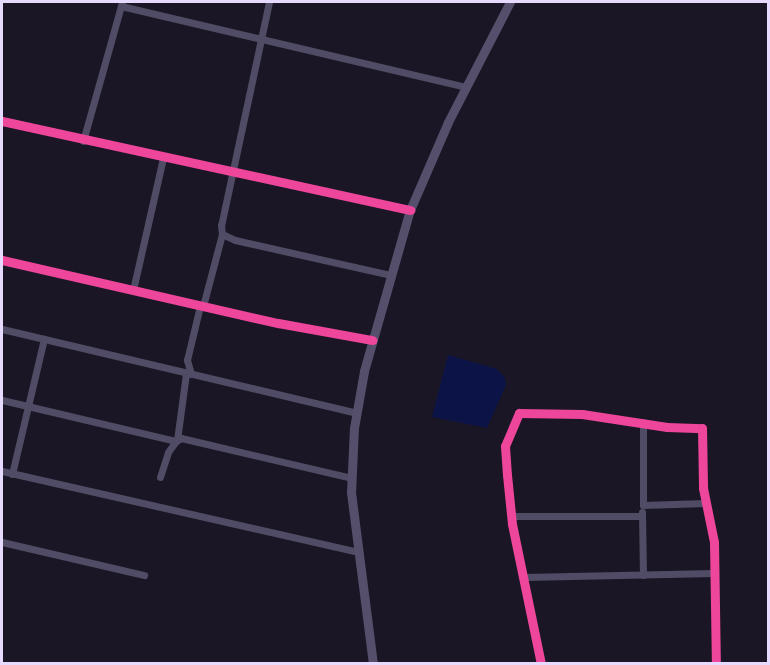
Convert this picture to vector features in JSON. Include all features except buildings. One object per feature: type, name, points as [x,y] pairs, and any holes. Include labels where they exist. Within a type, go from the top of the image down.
[{"type":"main road","points":[[373,663],[351,478],[356,413],[372,340],[410,210],[448,122],[510,2]]},
{"type":"street","points":[[160,477],[165,459],[177,440],[189,374],[187,360],[222,234],[221,225],[269,2]]},
{"type":"street","points":[[83,141],[122,4],[466,87]]},
{"type":"street","points":[[2,121],[83,141],[410,210]]},
{"type":"street","points":[[133,290],[163,158]]},
{"type":"street","points":[[222,234],[246,243],[390,275]]},
{"type":"street","points":[[2,260],[278,323],[372,340]]},
{"type":"street","points":[[2,329],[356,413]]},
{"type":"street","points":[[12,474],[44,339]]},
{"type":"street","points":[[2,400],[177,440],[191,440],[351,478]]},
{"type":"street","points":[[541,663],[511,516],[505,446],[519,413],[582,414],[702,428],[706,503],[714,542],[716,663]]},
{"type":"street","points":[[643,422],[643,575]]},
{"type":"street","points":[[2,471],[358,552]]},
{"type":"street","points":[[643,505],[706,503]]},
{"type":"street","points":[[511,516],[642,516]]},
{"type":"street","points":[[2,542],[144,575]]},
{"type":"street","points":[[524,577],[714,573]]},
{"type":"shaded area","points":[[448,355],[497,369],[505,378],[506,385],[487,428],[432,417]]},
{"type":"cycle path","points":[[2,121],[410,210]]},
{"type":"cycle path","points":[[2,260],[278,323],[372,340]]},
{"type":"cycle path","points":[[541,664],[512,524],[507,475],[505,446],[519,413],[582,414],[667,427],[702,428],[703,488],[714,542],[716,664]]}]
